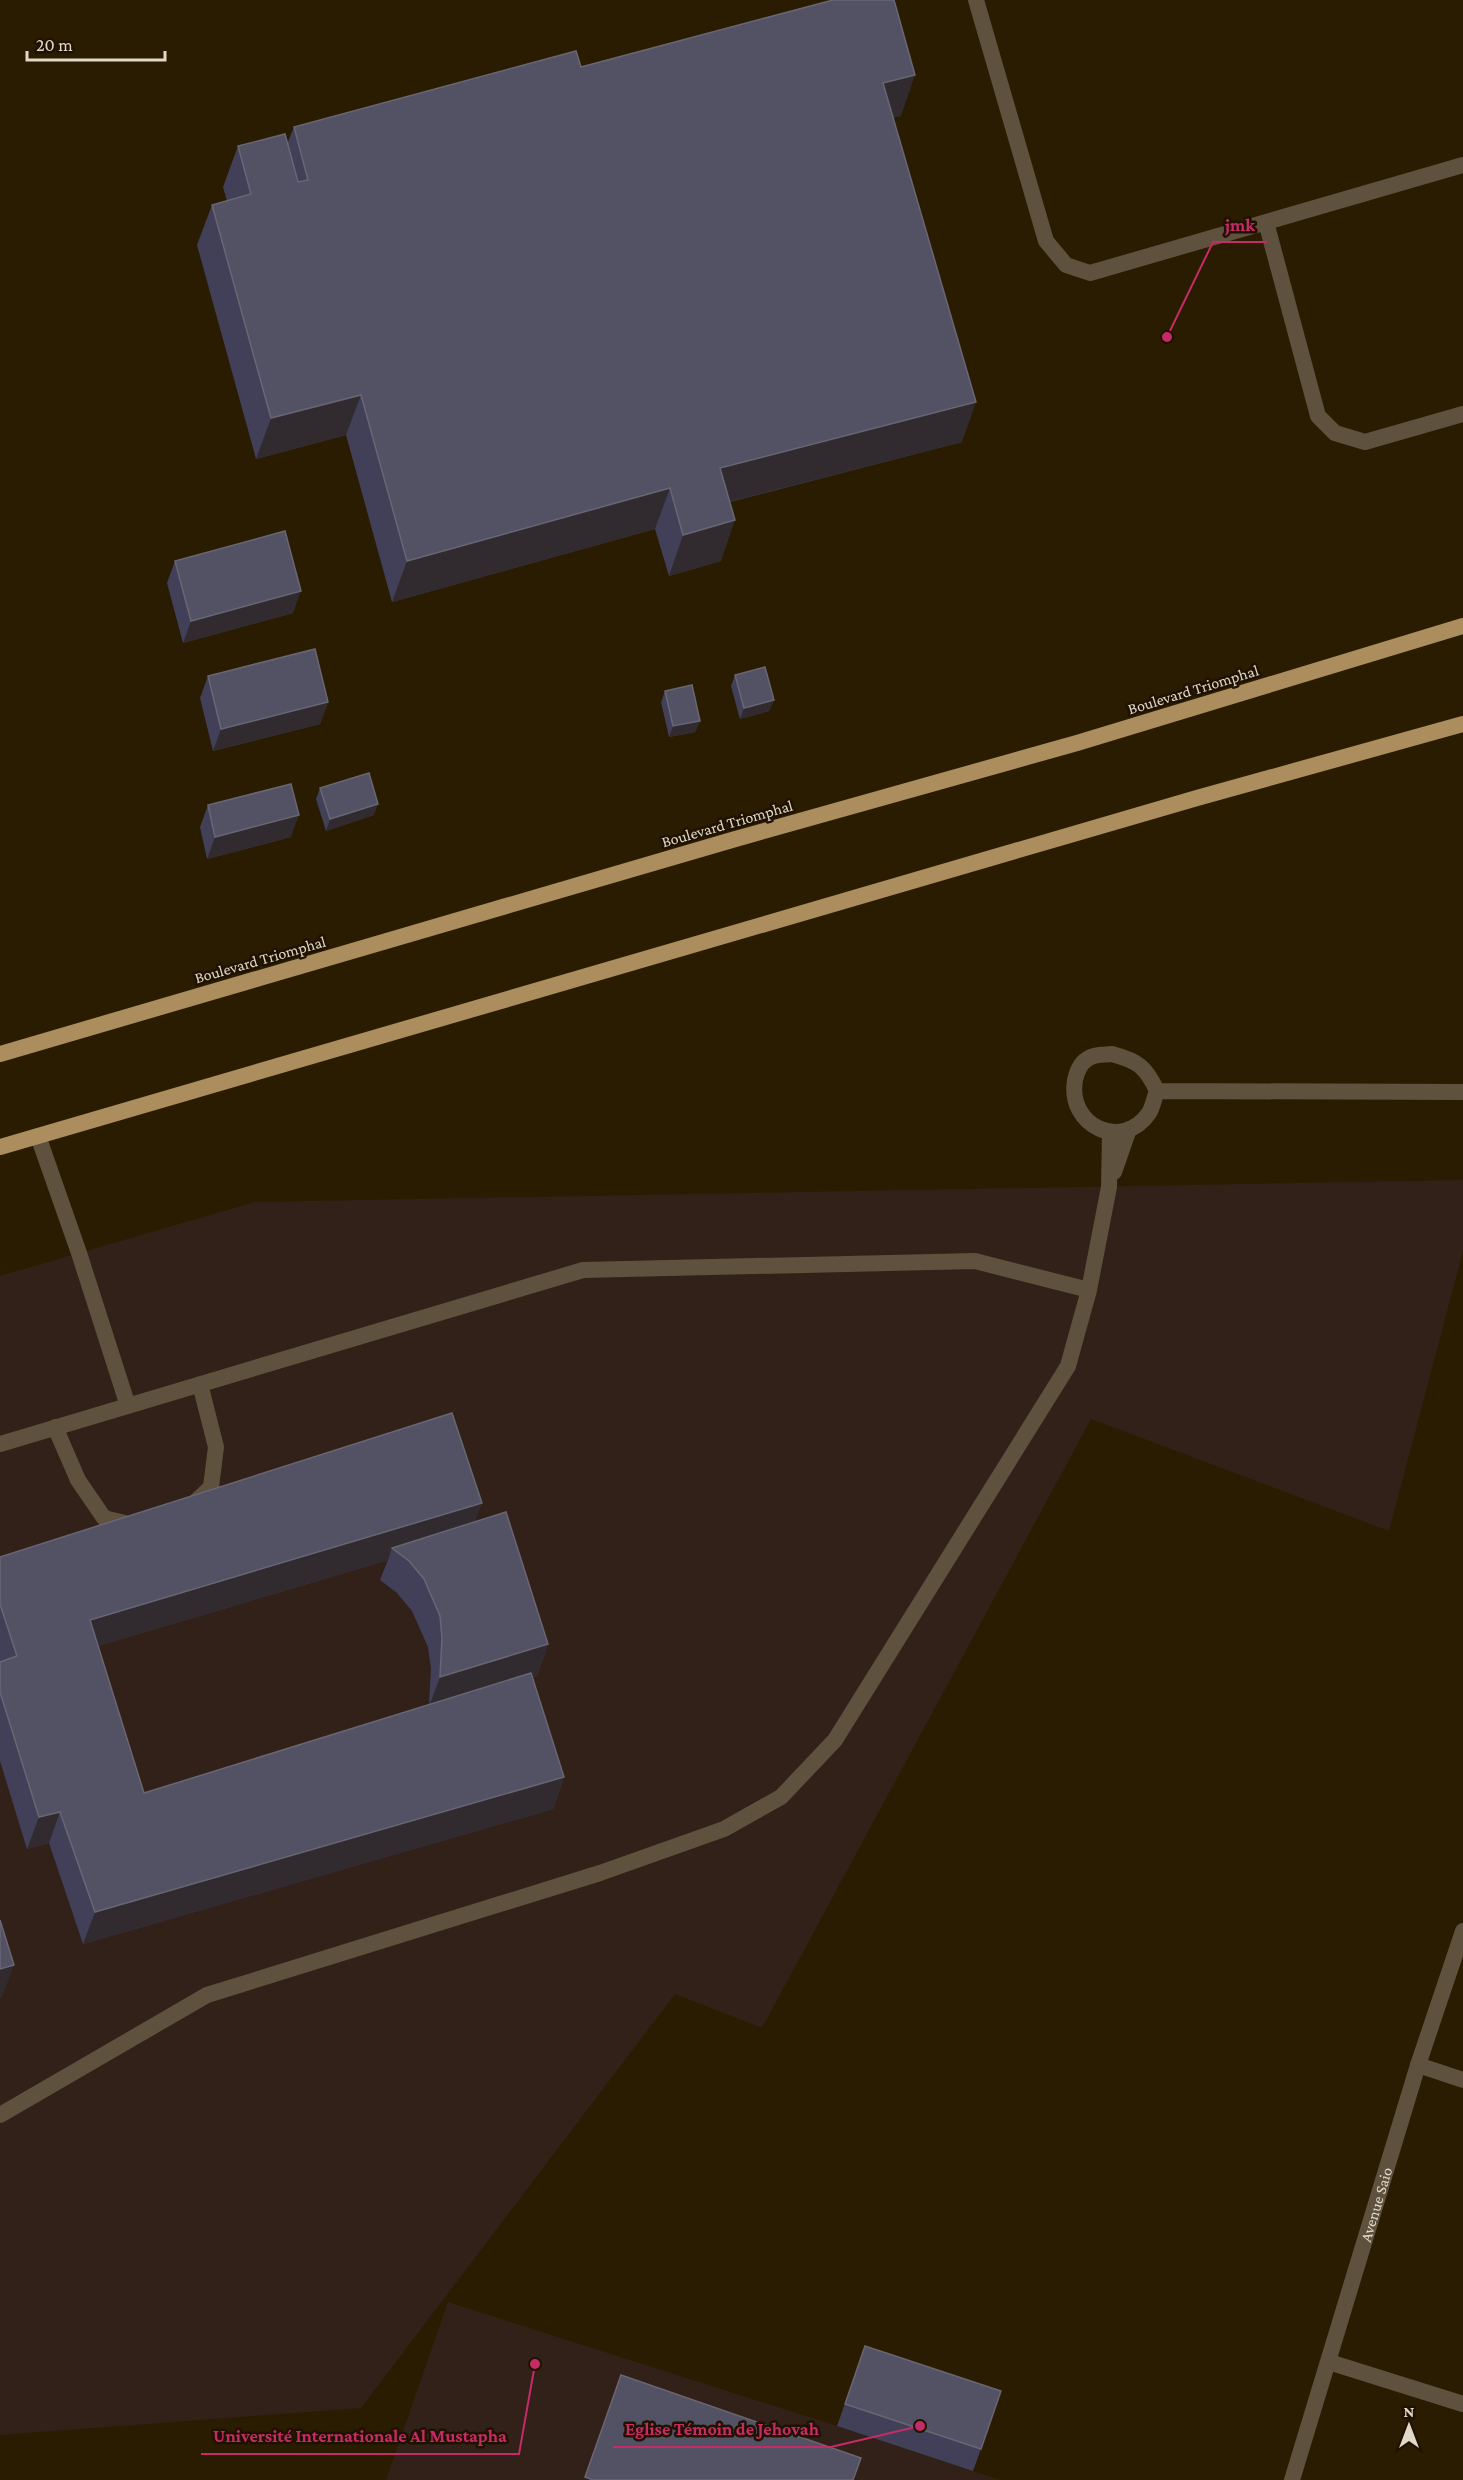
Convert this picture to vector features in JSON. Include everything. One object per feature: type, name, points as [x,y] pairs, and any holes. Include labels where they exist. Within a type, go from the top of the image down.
[{"type":"highway","name":"Boulevard Triomphal","points":[[0,1054],[675,857],[1077,743],[1463,626]]},
{"type":"highway","points":[[0,1147],[1197,798],[1463,724]]},
{"type":"street","points":[[976,0],[1046,241],[1066,265],[1090,273],[1463,165]]},
{"type":"street","points":[[1266,222],[1318,416],[1335,433],[1365,442],[1463,414]]},
{"type":"street","points":[[0,2115],[207,1995],[600,1873],[724,1829],[781,1797],[835,1740],[1068,1366],[1089,1290],[1109,1187],[1130,1129],[1149,1113],[1157,1091],[1149,1074],[1134,1060],[1112,1054],[1090,1057],[1077,1070],[1073,1093],[1079,1113],[1094,1126],[1110,1132],[1130,1129]]},
{"type":"street","points":[[1157,1091],[1463,1092]]},
{"type":"street","points":[[1109,1187],[1110,1132]]},
{"type":"street","points":[[38,1136],[79,1253],[128,1406]]},
{"type":"street","points":[[0,1444],[583,1270],[975,1261],[1089,1290]]},
{"type":"street","points":[[173,1511],[194,1504],[211,1487],[216,1447],[200,1384]]},
{"type":"street","points":[[56,1427],[78,1480],[104,1518],[132,1525],[152,1518]]},
{"type":"street","name":"Avenue Saio","points":[[1292,2480],[1418,2065],[1463,1931]]},
{"type":"street","points":[[1418,2065],[1463,2080]]},
{"type":"street","points":[[1329,2362],[1463,2404]]},
{"type":"shaded area","points":[[1463,1180],[1463,1251],[1389,1531],[1091,1419],[762,2028],[675,1994],[361,2408],[0,2435],[0,1276],[255,1202]]},
{"type":"shaded area","points":[[448,2302],[837,2426],[1000,2480],[386,2480]]},
{"type":"building","points":[[833,0],[894,0],[915,75],[883,83],[976,402],[720,468],[735,520],[683,535],[670,488],[407,561],[361,395],[271,418],[212,205],[251,194],[238,146],[285,134],[298,182],[308,180],[294,127],[576,51],[581,67]]},
{"type":"building","points":[[285,531],[301,591],[191,621],[175,561]]},
{"type":"building","points":[[315,649],[328,702],[221,729],[208,676]]},
{"type":"building","points":[[765,667],[774,700],[744,708],[735,675]]},
{"type":"building","points":[[692,685],[700,721],[673,726],[665,691]]},
{"type":"building","points":[[369,773],[378,804],[330,819],[320,788]]},
{"type":"building","points":[[291,784],[299,815],[215,837],[208,805]]},
{"type":"building","points":[[452,1413],[482,1503],[90,1620],[144,1793],[531,1673],[564,1777],[95,1912],[60,1812],[39,1817],[0,1692],[0,1662],[17,1656],[0,1604],[0,1557]]},
{"type":"building","points":[[506,1512],[548,1644],[440,1677],[442,1638],[440,1616],[424,1579],[409,1561],[392,1548]]},
{"type":"building","points":[[0,1920],[14,1965],[0,1969]]},
{"type":"building","points":[[865,2346],[1001,2391],[981,2449],[845,2404]]},
{"type":"building","points":[[621,2375],[861,2458],[853,2480],[593,2480],[585,2477]]},
{"type":"place","name":"jmk","points":[[1167,337]]},
{"type":"place","name":"Université Internationale Al Mustapha","points":[[535,2364]]},
{"type":"place","name":"Eglise Témoin de Jehovah","points":[[920,2426]]}]
